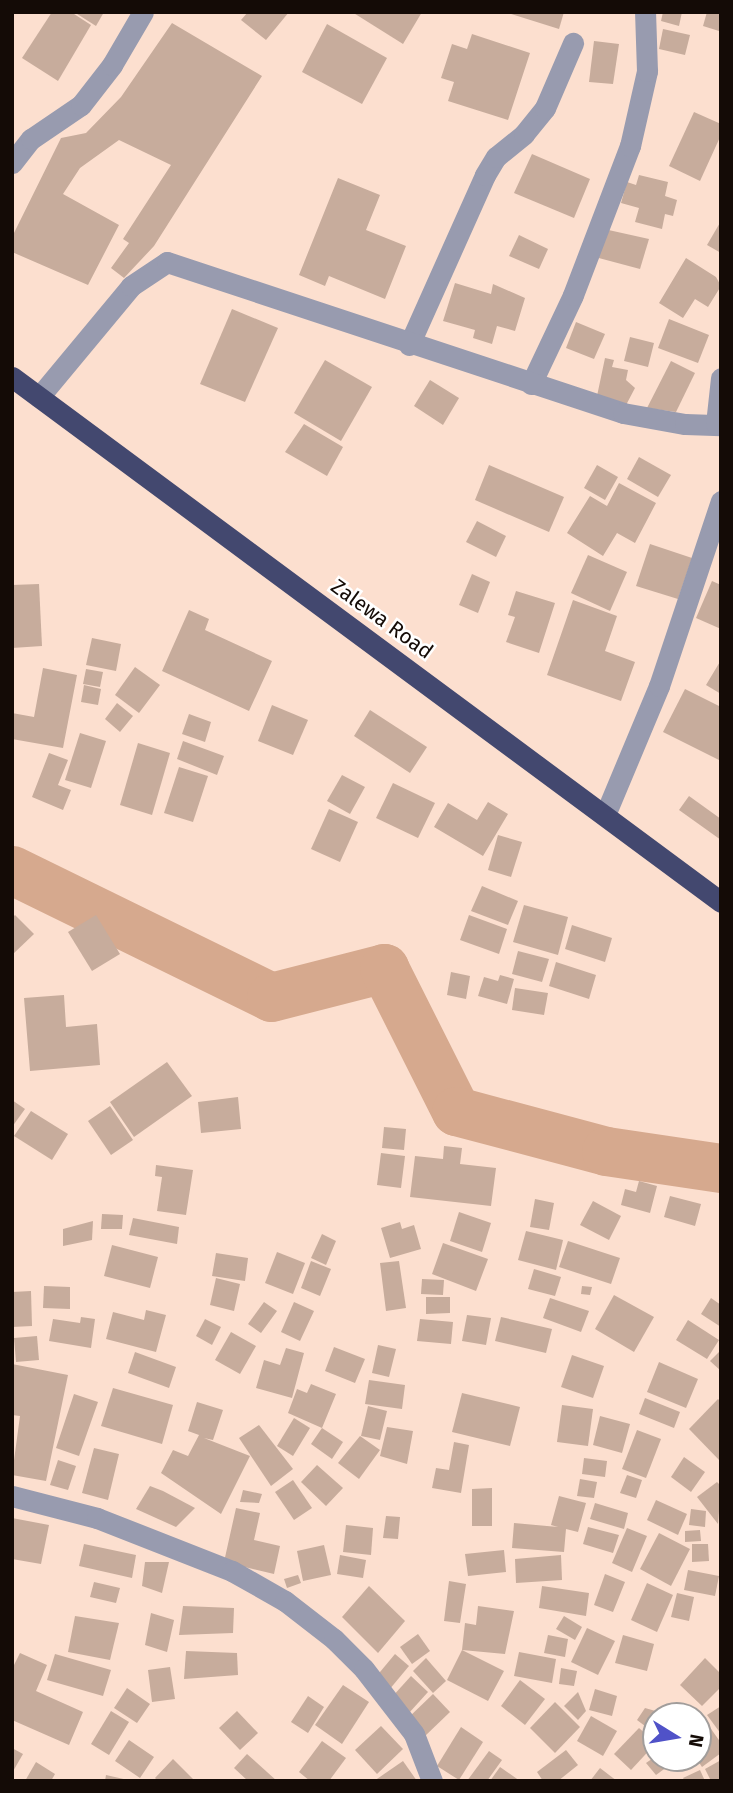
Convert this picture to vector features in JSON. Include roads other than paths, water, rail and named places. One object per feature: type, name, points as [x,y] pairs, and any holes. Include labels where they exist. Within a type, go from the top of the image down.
[{"type":"highway","name":"Zalewa Road","points":[[12,377],[721,902]]},
{"type":"street","points":[[12,163],[31,139],[81,105],[112,65],[143,12]]},
{"type":"street","points":[[531,384],[573,295],[630,146],[647,71],[645,12]]},
{"type":"street","points":[[408,345],[485,174],[496,157],[524,134],[545,108],[573,43]]},
{"type":"street","points":[[39,397],[131,286],[167,262],[212,273],[408,345],[622,413],[685,424],[719,425],[721,378]]},
{"type":"street","points":[[605,815],[659,686],[721,501]]},
{"type":"street","points":[[12,1496],[97,1518],[232,1571],[285,1601],[334,1639],[363,1670],[414,1734],[432,1781]]},
{"type":"waterway","points":[[12,870],[271,997],[384,968],[456,1111],[606,1151],[721,1168]]}]
